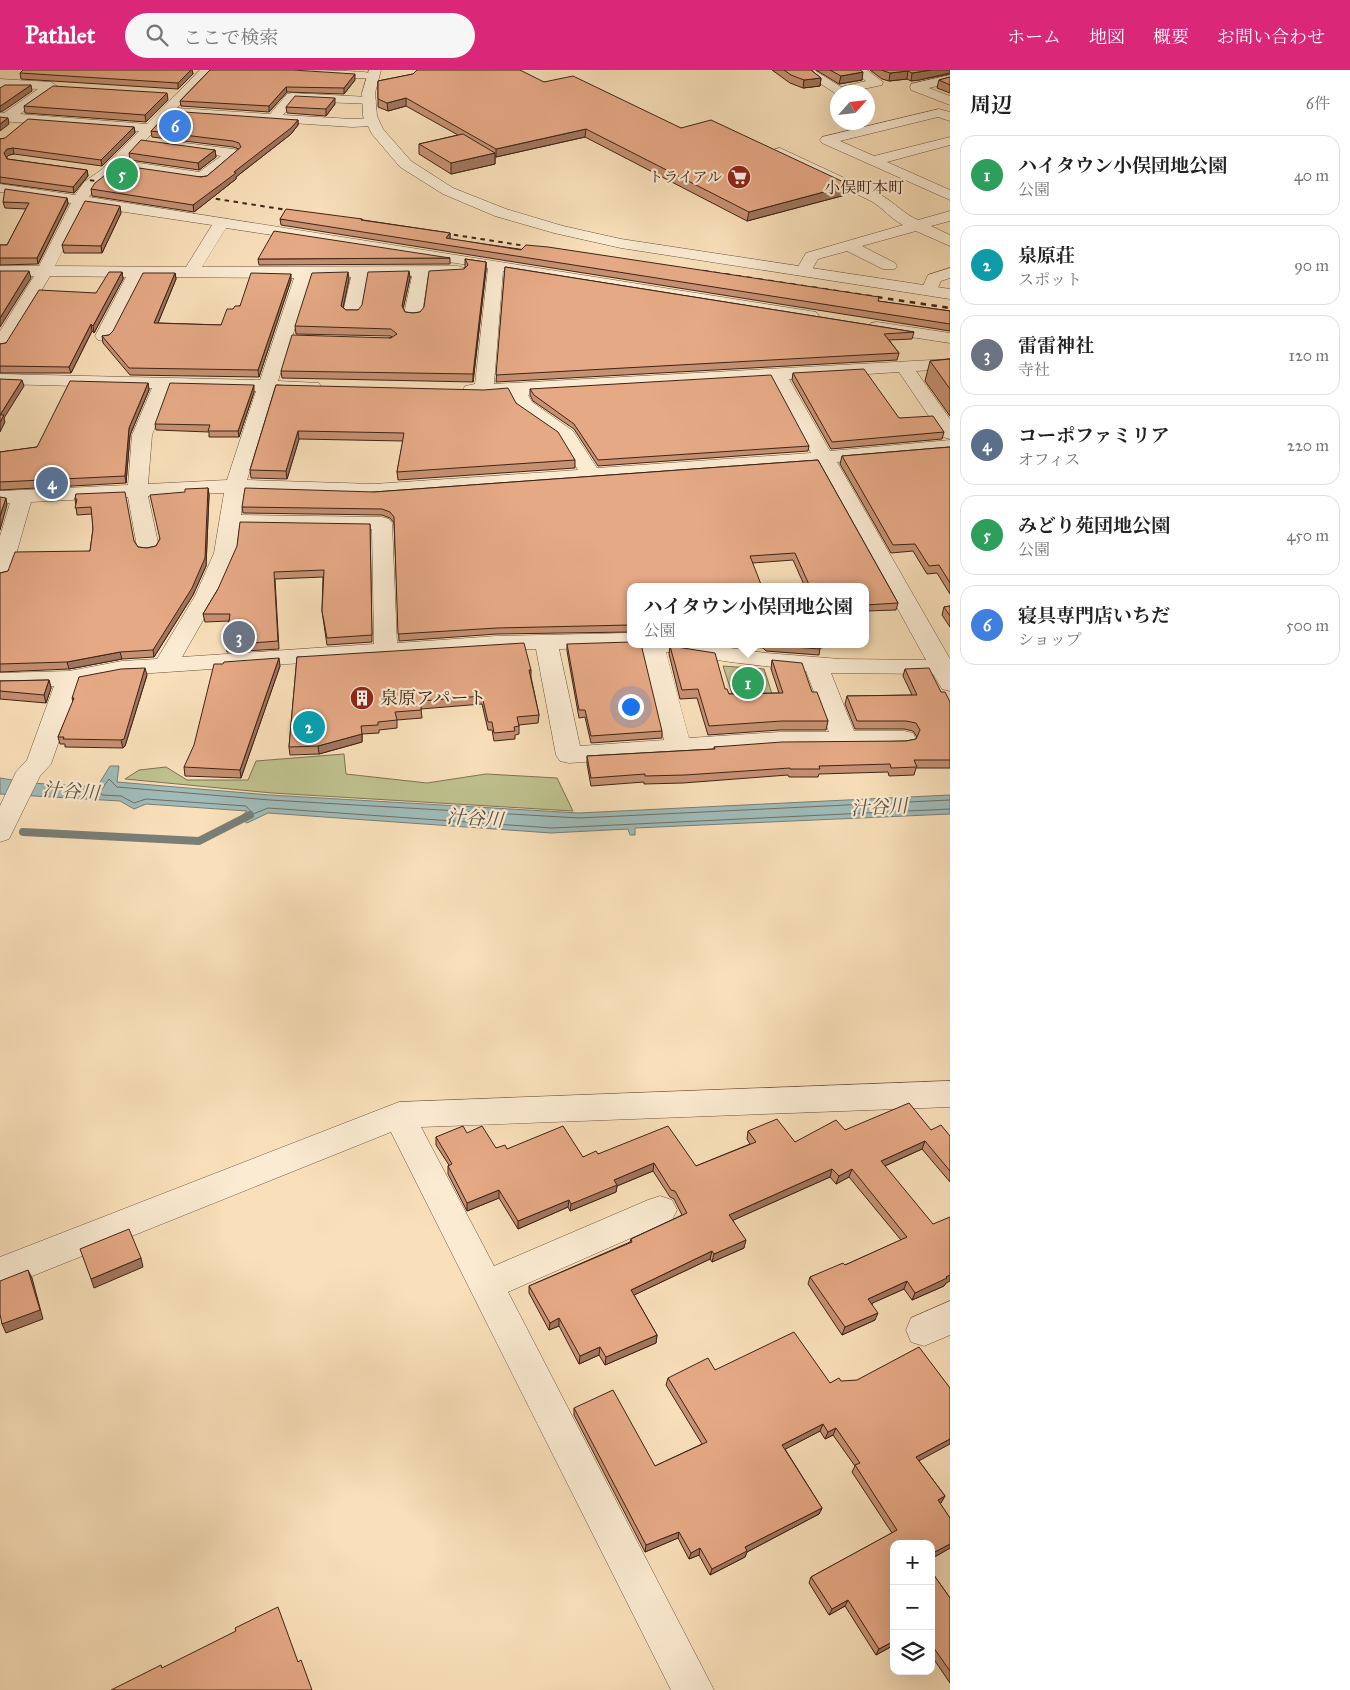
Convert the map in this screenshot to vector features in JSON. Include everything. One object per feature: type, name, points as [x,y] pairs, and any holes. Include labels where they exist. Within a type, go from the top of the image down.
[{"type":"street","points":[[0,345],[45,271],[80,200],[90,185],[139,141],[207,70]]},
{"type":"street","points":[[294,70],[374,73],[367,92],[372,122],[390,149],[422,175],[451,191],[508,214],[577,234],[629,245],[950,294]]},
{"type":"street","points":[[814,74],[839,91],[877,82],[858,70]]},
{"type":"street","points":[[928,70],[948,80]]},
{"type":"street","points":[[948,80],[916,87],[950,101]]},
{"type":"street","points":[[0,83],[56,87],[7,121]]},
{"type":"street","points":[[164,94],[182,95]]},
{"type":"street","points":[[274,118],[292,97],[369,102]]},
{"type":"street","points":[[82,122],[96,111]]},
{"type":"street","points":[[167,111],[352,123],[372,122]]},
{"type":"street","points":[[950,117],[938,112],[826,140],[950,196]]},
{"type":"street","points":[[222,130],[235,115]]},
{"type":"street","points":[[7,121],[26,119],[151,128]]},
{"type":"street","points":[[88,170],[111,168],[202,177],[233,152],[139,141]]},
{"type":"street","points":[[872,161],[950,141]]},
{"type":"street","points":[[780,152],[876,198],[888,205],[899,217],[950,241]]},
{"type":"street","points":[[876,198],[950,178]]},
{"type":"street","points":[[0,188],[822,318]]},
{"type":"street","points":[[803,272],[812,256],[950,216]]},
{"type":"street","points":[[191,273],[222,222]]},
{"type":"street","points":[[849,246],[889,266]]},
{"type":"street","points":[[0,271],[304,273],[420,272],[499,268]]},
{"type":"street","points":[[484,390],[496,275],[499,268]]},
{"type":"street","points":[[104,336],[136,272]]},
{"type":"street","points":[[352,312],[360,272]]},
{"type":"street","points":[[412,314],[420,272]]},
{"type":"street","points":[[166,665],[206,596],[225,553],[235,486],[304,273]]},
{"type":"street","points":[[929,290],[934,278],[950,273]]},
{"type":"street","points":[[862,324],[950,338]]},
{"type":"street","points":[[455,390],[516,390],[950,364]]},
{"type":"street","points":[[904,367],[950,433]]},
{"type":"street","points":[[776,374],[947,672]]},
{"type":"street","points":[[0,379],[327,387]]},
{"type":"street","points":[[148,547],[137,492],[142,435],[163,383]]},
{"type":"street","points":[[516,390],[524,405],[566,435],[591,474]]},
{"type":"street","points":[[0,497],[235,486],[374,490],[950,446]]},
{"type":"street","points":[[0,572],[22,497]]},
{"type":"street","points":[[230,521],[382,523],[386,651]]},
{"type":"street","points":[[0,680],[69,678],[122,668],[497,643],[627,640]]},
{"type":"street","points":[[546,642],[569,755],[780,740],[904,739]]},
{"type":"street","points":[[653,648],[680,748]]},
{"type":"street","points":[[679,648],[717,655],[816,665],[947,672]]},
{"type":"street","points":[[816,665],[845,740]]},
{"type":"street","points":[[0,833],[29,772],[38,764],[69,678]]},
{"type":"street","points":[[0,1273],[400,1115],[945,1100]]},
{"type":"street","points":[[400,1115],[693,1690]]},
{"type":"street","points":[[487,1285],[660,1210]]},
{"type":"green space","points":[[723,666],[764,669],[773,697],[733,697]]},
{"type":"green space","points":[[344,754],[346,774],[427,783],[486,774],[557,778],[573,811],[272,793],[125,779],[139,770],[166,767],[187,780],[248,780],[256,761]]},
{"type":"water","name":"汁谷川","points":[[110,766],[119,766],[117,782],[270,795],[579,813],[950,795],[950,814],[635,828],[635,835],[630,835],[628,829],[551,833],[268,813],[247,823],[239,818],[247,811],[146,804],[134,809],[120,801],[0,794],[0,778],[31,783],[97,787]]},
{"type":"building","points":[[23,70],[191,70],[178,83],[20,73]]},
{"type":"building","points":[[210,70],[293,70],[355,74],[344,88],[286,87],[269,106],[180,101]]},
{"type":"building","points":[[417,70],[520,70],[544,82],[573,76],[681,128],[711,120],[850,185],[749,212],[586,129],[496,149],[406,98],[387,103],[378,99],[378,81],[413,74]]},
{"type":"building","points":[[784,70],[811,70],[821,78],[804,80]]},
{"type":"building","points":[[830,70],[860,70],[863,72],[841,76]]},
{"type":"building","points":[[882,70],[931,70],[912,73],[908,71],[890,73]]},
{"type":"building","points":[[950,77],[950,85],[939,80]]},
{"type":"building","points":[[5,85],[31,85],[0,106],[0,88]]},
{"type":"building","points":[[53,86],[167,93],[145,115],[24,106]]},
{"type":"building","points":[[295,96],[335,98],[326,109],[286,107]]},
{"type":"building","points":[[170,111],[298,120],[291,128],[234,172],[236,173],[193,205],[91,189],[95,183],[118,165],[201,177],[207,176],[241,147],[239,143],[233,141],[151,131]]},
{"type":"building","points":[[0,117],[8,118],[0,124]]},
{"type":"building","points":[[28,119],[134,127],[101,160],[13,148],[7,149],[4,153],[7,159],[87,170],[73,187],[0,177],[0,139],[5,138]]},
{"type":"building","points":[[463,134],[495,153],[451,163],[419,144]]},
{"type":"building","points":[[141,140],[215,150],[198,163],[129,153]]},
{"type":"building","points":[[5,189],[67,198],[37,258],[0,258],[0,245],[7,245],[29,203],[3,202]]},
{"type":"building","points":[[85,201],[120,206],[101,246],[62,245]]},
{"type":"building","points":[[286,209],[450,233],[446,238],[521,250],[526,245],[548,247],[879,297],[878,301],[950,311],[950,324],[280,219]]},
{"type":"building","points":[[274,231],[450,258],[258,259]]},
{"type":"building","points":[[465,259],[486,262],[473,374],[281,371],[292,335],[391,338],[397,334],[391,329],[295,326],[312,273],[348,272],[341,306],[346,310],[358,310],[362,305],[368,272],[409,271],[402,306],[405,312],[413,313],[420,312],[424,307],[429,271],[464,269],[468,265]]},
{"type":"building","points":[[505,267],[914,332],[884,334],[899,353],[496,375]]},
{"type":"building","points":[[0,271],[29,271],[0,318]]},
{"type":"building","points":[[109,272],[122,272],[93,326],[91,324],[69,367],[0,366],[0,344],[6,343],[39,290],[96,293]]},
{"type":"building","points":[[143,273],[175,273],[154,323],[221,325],[227,309],[240,306],[251,273],[291,274],[258,370],[129,368],[102,336],[109,335],[113,331]]},
{"type":"building","points":[[950,359],[950,389],[930,361]]},
{"type":"building","points":[[864,369],[899,418],[933,416],[944,432],[832,442],[793,373]]},
{"type":"building","points":[[771,375],[809,446],[598,460],[574,424],[534,395],[530,389]]},
{"type":"building","points":[[0,379],[22,380],[0,415]]},
{"type":"building","points":[[70,381],[148,383],[129,428],[125,476],[0,482],[0,452],[37,447]]},
{"type":"building","points":[[170,383],[254,385],[238,431],[208,431],[210,425],[155,424]]},
{"type":"building","points":[[276,385],[484,390],[508,388],[516,403],[558,432],[575,460],[397,472],[404,433],[298,431],[286,471],[250,470]]},
{"type":"building","points":[[950,447],[950,583],[939,565],[929,566],[915,544],[893,545],[842,456]]},
{"type":"building","points":[[818,460],[898,603],[869,605],[869,583],[808,583],[795,553],[750,556],[760,583],[627,583],[627,625],[497,628],[398,634],[394,517],[390,512],[382,509],[242,507],[245,488],[374,492]]},
{"type":"building","points":[[208,488],[205,558],[192,588],[153,650],[120,652],[67,662],[0,664],[0,573],[8,571],[15,552],[90,551],[93,529],[91,507],[75,508],[76,494],[125,492],[134,541],[138,547],[147,548],[156,546],[160,539],[150,495],[185,492],[185,489]]},
{"type":"building","points":[[0,497],[6,498],[0,516]]},
{"type":"building","points":[[240,522],[370,524],[372,635],[327,638],[322,611],[324,570],[274,572],[278,641],[226,645],[230,614],[203,614],[218,589],[237,546]]},
{"type":"building","points":[[950,606],[950,616],[944,607]]},
{"type":"building","points":[[627,642],[627,648],[642,648],[662,731],[591,736],[585,710],[579,710],[567,644]]},
{"type":"building","points":[[524,643],[539,715],[517,717],[519,726],[514,727],[515,731],[494,733],[492,722],[488,722],[482,696],[421,701],[421,710],[395,712],[397,720],[378,722],[378,725],[361,726],[362,734],[318,746],[289,747],[297,657]]},
{"type":"building","points":[[671,648],[715,653],[725,689],[727,689],[729,694],[783,693],[772,660],[802,663],[812,692],[817,692],[828,721],[782,721],[709,726],[698,689],[682,690]]},
{"type":"building","points":[[279,658],[240,770],[184,767],[194,745],[214,664]]},
{"type":"building","points":[[145,668],[124,739],[63,739],[64,737],[58,737],[74,698],[72,698],[79,677],[121,669]]},
{"type":"building","points":[[929,668],[941,692],[945,692],[950,702],[950,760],[914,760],[917,767],[891,768],[890,764],[819,766],[820,769],[790,768],[685,775],[645,776],[645,774],[591,778],[587,756],[715,749],[714,747],[782,742],[906,741],[916,739],[920,730],[916,723],[906,721],[857,721],[847,696],[917,695],[905,669]]},
{"type":"building","points":[[49,680],[44,695],[0,691],[0,681]]},
{"type":"building","points":[[909,1103],[931,1130],[941,1125],[950,1136],[950,1171],[925,1141],[881,1161],[933,1224],[950,1217],[950,1275],[947,1278],[915,1293],[907,1281],[868,1299],[878,1313],[845,1327],[810,1277],[843,1263],[845,1265],[907,1237],[852,1169],[839,1176],[832,1169],[729,1215],[746,1240],[714,1254],[712,1251],[631,1290],[657,1335],[606,1357],[600,1347],[580,1356],[559,1318],[550,1323],[529,1286],[632,1242],[631,1239],[687,1213],[675,1191],[671,1190],[654,1163],[614,1180],[617,1185],[571,1204],[569,1200],[518,1221],[499,1190],[467,1203],[448,1166],[452,1164],[436,1137],[463,1126],[467,1133],[482,1126],[496,1148],[505,1145],[507,1149],[563,1126],[583,1157],[596,1151],[598,1154],[668,1126],[696,1166],[756,1142],[748,1131],[777,1119],[795,1142],[836,1120],[845,1130]]},
{"type":"building","points":[[129,1229],[141,1258],[91,1279],[80,1249]]},
{"type":"building","points":[[28,1270],[40,1310],[2,1324],[0,1314],[0,1281]]},
{"type":"building","points":[[794,1332],[830,1383],[839,1378],[841,1381],[857,1380],[919,1347],[950,1388],[950,1439],[916,1457],[945,1496],[938,1500],[950,1518],[950,1544],[935,1552],[935,1540],[890,1540],[890,1643],[879,1649],[848,1600],[832,1609],[811,1577],[897,1530],[855,1465],[860,1463],[836,1428],[828,1432],[823,1424],[782,1445],[822,1508],[745,1547],[747,1551],[712,1569],[700,1548],[691,1553],[679,1532],[646,1545],[574,1408],[613,1390],[655,1466],[707,1442],[668,1378],[708,1358],[715,1370]]},
{"type":"building","points":[[935,1577],[950,1598],[950,1671],[935,1650]]},
{"type":"building","points":[[278,1607],[298,1662],[301,1660],[312,1690],[111,1690],[161,1665],[162,1668],[236,1631],[235,1628]]},
{"type":"waterway","points":[[23,832],[199,841],[250,815]]},
{"type":"railway","points":[[72,178],[112,183]]},
{"type":"railway","points":[[198,196],[300,212]]},
{"type":"railway","points":[[436,232],[539,248]]},
{"type":"railway","points":[[703,271],[950,308]]},
{"type":"place","name":"寝具専門店いちだ","points":[[175,126]]},
{"type":"place","name":"みどり苑団地公園","points":[[122,174]]},
{"type":"place","name":"トライアル","points":[[739,177]]},
{"type":"place","name":"コーポファミリア","points":[[52,483]]},
{"type":"place","name":"雷雷神社","points":[[239,637]]},
{"type":"place","name":"ハイタウン小俣団地公園","points":[[748,683]]},
{"type":"place","name":"泉原アパート","points":[[362,698]]},
{"type":"place","name":"泉原荘","points":[[309,727]]},
{"type":"district","name":"小俣町本町","points":[[864,187]]}]
